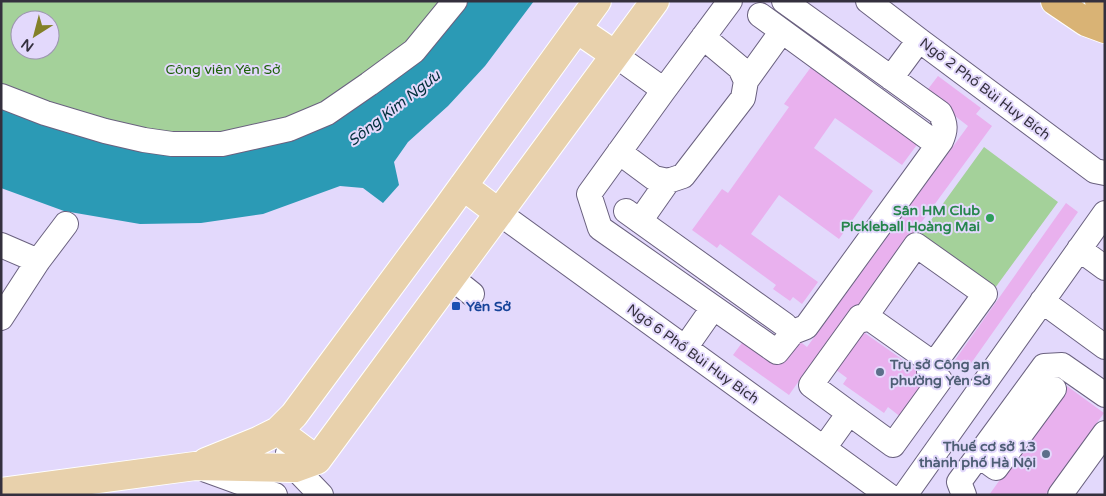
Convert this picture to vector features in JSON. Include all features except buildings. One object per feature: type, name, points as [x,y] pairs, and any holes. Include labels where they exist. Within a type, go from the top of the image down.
[{"type":"highway","points":[[1055,1],[1086,22],[1105,29]]},
{"type":"highway","points":[[1099,1],[1105,4]]},
{"type":"main road","points":[[1,492],[119,485],[195,466],[278,431],[294,415],[329,369],[598,1]]},
{"type":"main road","points":[[195,466],[306,464],[462,286],[500,213],[655,1]]},
{"type":"main road","points":[[578,29],[615,55]]},
{"type":"main road","points":[[463,186],[500,213]]},
{"type":"main road","points":[[278,431],[306,464]]},
{"type":"street","points":[[1,96],[45,113],[105,131],[144,140],[172,144],[222,144],[289,129],[327,113],[414,51],[455,1]]},
{"type":"street","points":[[730,1],[589,194],[600,228],[777,352],[793,332],[806,327],[938,145],[945,131],[945,122],[940,113],[784,1]]},
{"type":"street","name":"Ngõ 2 Phố Bùi Huy Bích","points":[[868,1],[1095,171],[1105,173]]},
{"type":"street","points":[[760,15],[938,145]]},
{"type":"street","points":[[782,31],[746,81],[743,98],[683,176],[668,181],[633,216],[785,325]]},
{"type":"street","points":[[703,37],[740,68],[746,81]]},
{"type":"street","points":[[891,78],[919,40]]},
{"type":"street","points":[[841,74],[857,53]]},
{"type":"street","points":[[615,55],[664,90]]},
{"type":"street","points":[[899,116],[914,94]]},
{"type":"street","points":[[619,152],[654,178],[668,181]]},
{"type":"street","name":"Ngõ 6 Phố Bùi Huy Bích","points":[[500,213],[888,495]]},
{"type":"street","points":[[905,495],[1105,213]]},
{"type":"street","points":[[1,318],[38,261],[66,224]]},
{"type":"street","points":[[916,245],[985,294],[934,364],[929,371],[940,380],[894,445],[811,385],[860,317],[863,320],[866,316],[916,245]]},
{"type":"street","points":[[1,246],[38,261]]},
{"type":"street","points":[[1079,249],[1105,268]]},
{"type":"street","points":[[685,288],[702,266]]},
{"type":"street","points":[[1042,301],[1105,347]]},
{"type":"street","points":[[685,348],[713,308]]},
{"type":"street","points":[[745,330],[762,308]]},
{"type":"street","points":[[866,316],[934,364]]},
{"type":"street","points":[[964,495],[959,482],[978,456],[1014,426],[1036,377],[1044,366],[1062,364],[1105,395]]},
{"type":"street","points":[[974,397],[1014,426]]},
{"type":"street","points":[[824,448],[849,413]]},
{"type":"street","points":[[1060,495],[1105,433]]},
{"type":"street","points":[[306,464],[321,495]]},
{"type":"street","points":[[306,464],[317,476],[327,495]]},
{"type":"street","points":[[195,466],[275,495]]},
{"type":"green space","name":"Công viên Yên Sở","points":[[1,1],[445,1],[419,36],[350,88],[296,117],[237,137],[143,135],[1,89]]},
{"type":"green space","name":"Sân HM Club Pickleball Hoàng Mai","points":[[984,147],[1058,202],[995,288],[921,234]]},
{"type":"water","name":"Sông Kim Ngưu","points":[[461,1],[534,1],[485,66],[448,106],[408,142],[394,162],[399,185],[383,203],[363,188],[340,186],[263,214],[201,223],[140,224],[64,211],[1,188],[1,101],[140,146],[284,138]]},
{"type":"place","name":"Sân HM Club Pickleball Hoàng Mai","points":[[990,218]]},
{"type":"place","name":"Yên Sở","points":[[456,306]]},
{"type":"place","name":"Trụ sở Công an phường Yên Sở","points":[[880,372]]},
{"type":"place","name":"Thuế cơ sở 13 thành phố Hà Nội","points":[[1046,454]]}]
